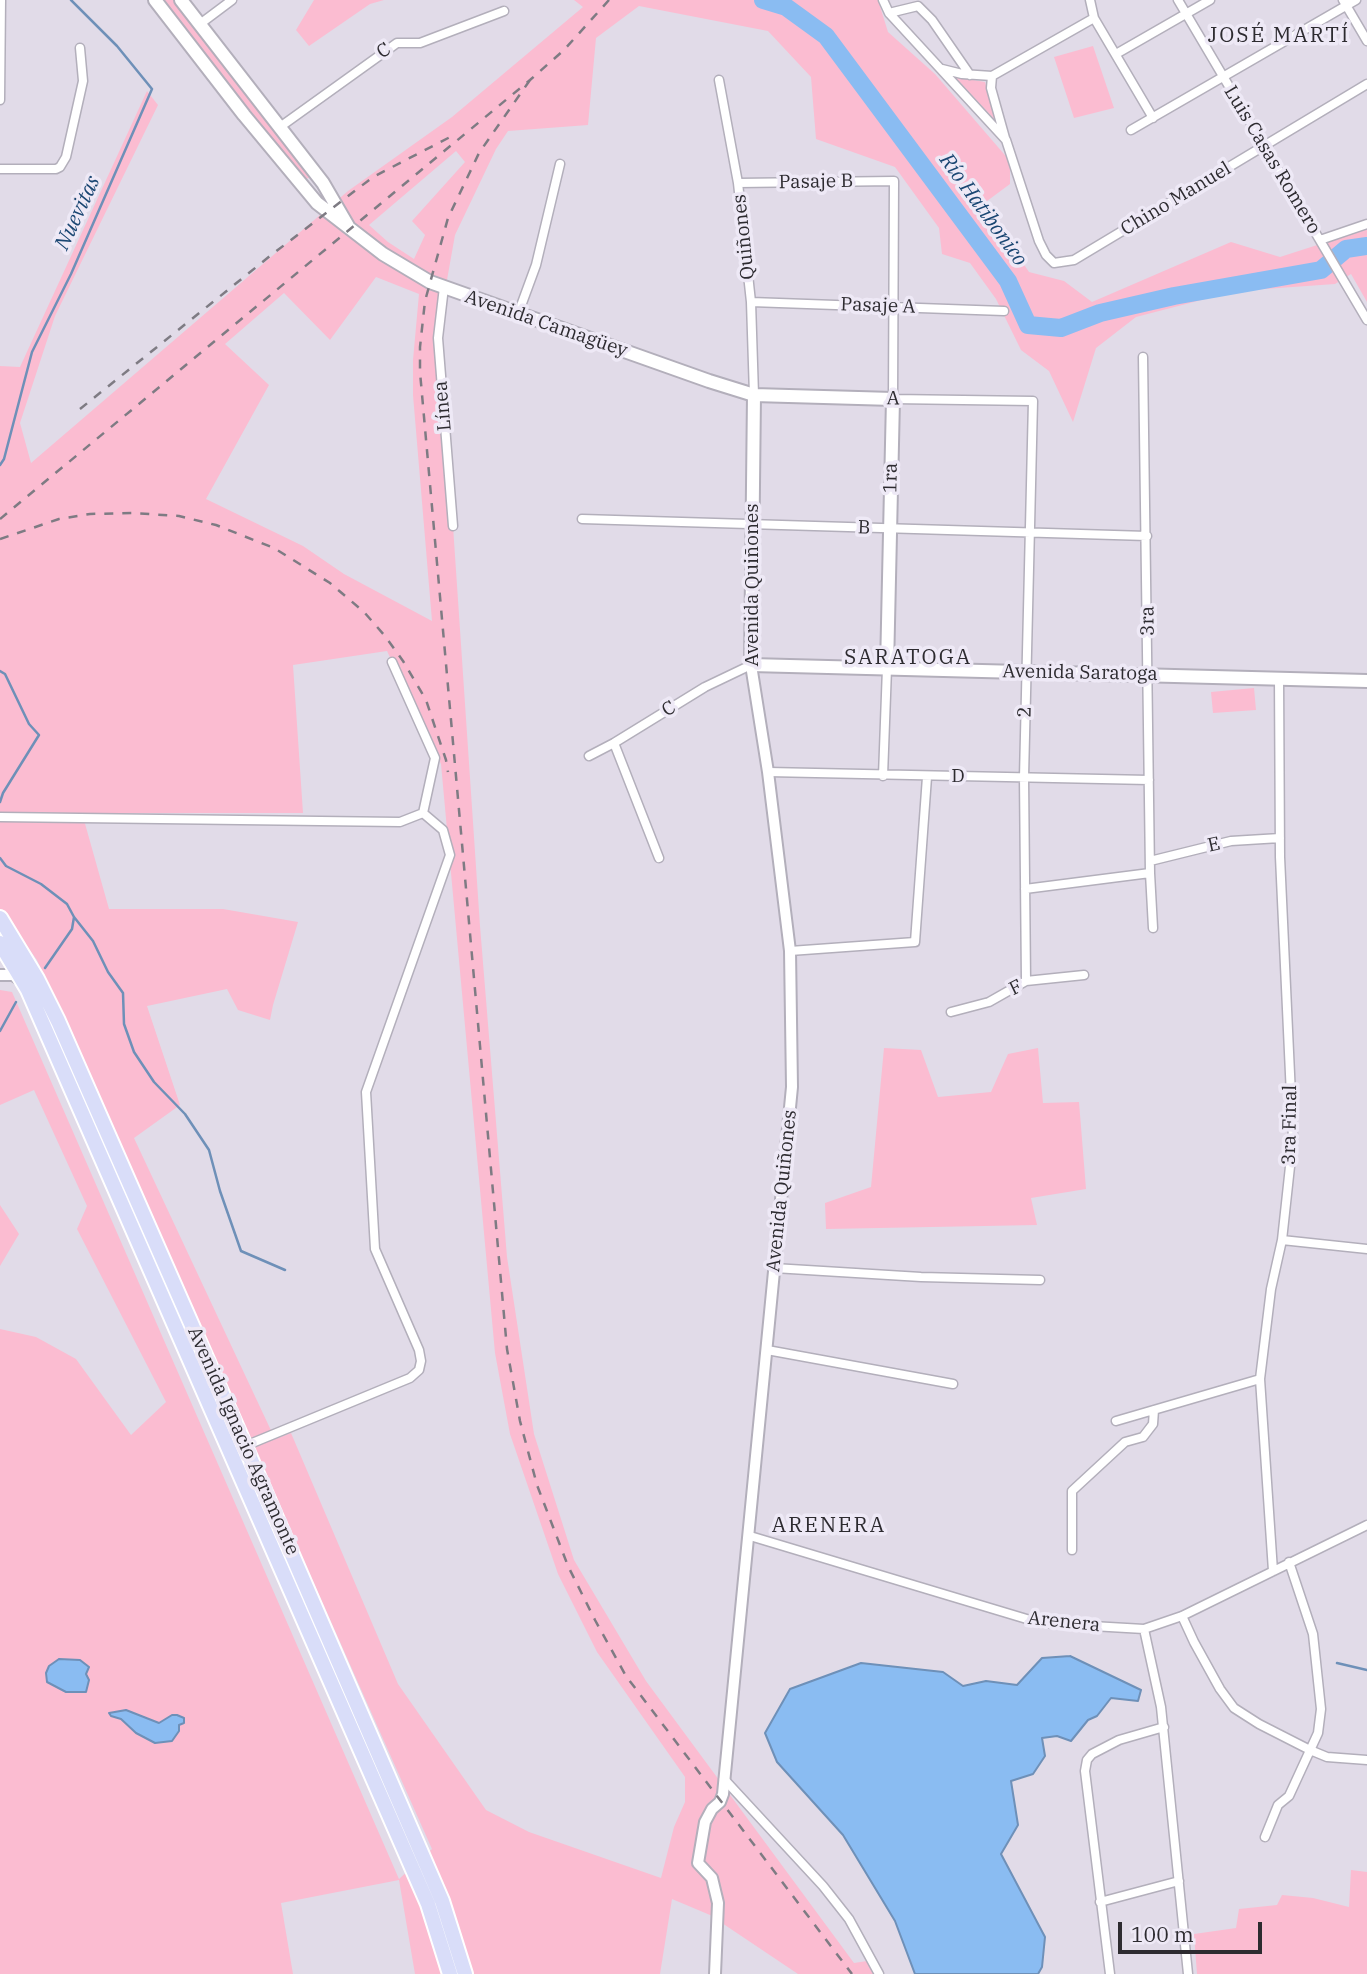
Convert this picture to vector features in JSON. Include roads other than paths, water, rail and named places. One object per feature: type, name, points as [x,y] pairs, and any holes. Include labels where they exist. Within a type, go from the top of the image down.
[{"type":"main road","name":"Avenida Camagüey","points":[[155,0],[309,194],[327,212],[383,254],[444,288],[709,382],[754,395]]},
{"type":"main road","name":"Avenida Camagüey","points":[[181,0],[323,183],[350,229]]},
{"type":"main road","points":[[309,194],[323,183]]},
{"type":"main road","name":"A","points":[[754,395],[893,399]]},
{"type":"main road","name":"Avenida Quiñones","points":[[751,665],[754,395]]},
{"type":"main road","name":"1ra","points":[[887,668],[893,399]]},
{"type":"main road","name":"Avenida Saratoga","points":[[751,665],[1367,681]]},
{"type":"main road","name":"Avenida Ignacio Agramonte","points":[[4,940],[58,1021],[442,1901],[465,1974]]},
{"type":"main road","name":"Avenida Ignacio Agramonte","points":[[4,940],[428,1904],[450,1974]]},
{"type":"street","points":[[0,100],[1,0]]},
{"type":"street","points":[[200,24],[232,0]]},
{"type":"street","points":[[883,0],[889,13],[1006,140]]},
{"type":"street","points":[[1090,0],[1094,18],[1153,118]]},
{"type":"street","name":"Luis Casas Romero","points":[[1178,0],[1367,320]]},
{"type":"street","points":[[1116,54],[1210,0]]},
{"type":"street","points":[[1131,130],[1345,3],[1356,0]]},
{"type":"street","points":[[1345,3],[1367,41]]},
{"type":"street","points":[[889,13],[918,6],[932,20],[970,75]]},
{"type":"street","name":"C","points":[[280,127],[397,43],[420,43],[504,10]]},
{"type":"street","points":[[942,69],[992,76],[1094,18]]},
{"type":"street","points":[[0,169],[56,169],[66,157],[83,81],[80,48]]},
{"type":"street","points":[[992,76],[991,88],[1006,140]]},
{"type":"street","name":"Quiñones","points":[[719,80],[738,183],[751,302],[754,395]]},
{"type":"street","name":"Chino Manuel","points":[[1006,140],[1046,255],[1054,263],[1074,260],[1367,84]]},
{"type":"street","points":[[518,314],[536,265],[560,164]]},
{"type":"street","name":"Pasaje B","points":[[738,183],[894,181]]},
{"type":"street","name":"1ra","points":[[893,399],[894,181]]},
{"type":"street","points":[[1320,240],[1367,224]]},
{"type":"street","name":"Línea","points":[[444,288],[438,338],[453,526]]},
{"type":"street","name":"Pasaje A","points":[[751,302],[1004,311]]},
{"type":"street","name":"3ra","points":[[1143,357],[1153,928]]},
{"type":"street","name":"A","points":[[893,399],[1032,401]]},
{"type":"street","name":"2","points":[[1026,981],[1025,672],[1032,401]]},
{"type":"street","name":"B","points":[[582,519],[1147,536]]},
{"type":"street","points":[[392,662],[436,758],[423,813]]},
{"type":"street","name":"C","points":[[589,755],[614,743],[705,687],[751,665]]},
{"type":"street","name":"Avenida Quiñones","points":[[715,1974],[718,1903],[712,1878],[698,1863],[705,1822],[712,1809],[720,1802],[724,1779],[750,1536],[792,1087],[790,951],[768,772],[751,665]]},
{"type":"street","name":"1ra","points":[[883,776],[887,668]]},
{"type":"street","name":"3ra Final","points":[[1273,1571],[1260,1379],[1271,1290],[1282,1240],[1293,1139],[1280,838],[1279,678]]},
{"type":"street","points":[[614,743],[659,858]]},
{"type":"street","name":"D","points":[[768,772],[1149,780]]},
{"type":"street","points":[[790,951],[915,942],[927,777]]},
{"type":"street","points":[[2,817],[400,822],[423,813]]},
{"type":"street","points":[[245,1447],[410,1378],[419,1370],[419,1350],[375,1249],[366,1092],[450,855],[443,830],[423,813]]},
{"type":"street","name":"E","points":[[1150,861],[1231,841],[1280,838]]},
{"type":"street","points":[[1025,889],[1150,873]]},
{"type":"street","points":[[0,975],[13,975],[22,981]]},
{"type":"street","name":"F","points":[[951,1012],[989,1002],[1026,981],[1084,975]]},
{"type":"street","points":[[1282,1240],[1367,1249]]},
{"type":"street","points":[[774,1268],[920,1277],[1040,1280]]},
{"type":"street","points":[[767,1350],[953,1384]]},
{"type":"street","points":[[1116,1421],[1260,1379]]},
{"type":"street","points":[[1072,1550],[1072,1491],[1125,1442],[1143,1437],[1153,1424],[1154,1410]]},
{"type":"street","name":"Arenera","points":[[750,1536],[1040,1623],[1144,1629],[1182,1616],[1367,1525]]},
{"type":"street","points":[[1265,1837],[1278,1805],[1289,1796],[1318,1733],[1321,1709],[1313,1634],[1289,1562]]},
{"type":"street","points":[[1182,1616],[1220,1689],[1234,1708],[1310,1751],[1328,1757],[1367,1760]]},
{"type":"street","points":[[1144,1629],[1164,1727],[1188,1974]]},
{"type":"street","points":[[1110,1974],[1085,1771],[1087,1760],[1092,1754],[1119,1740],[1164,1727]]},
{"type":"street","points":[[724,1779],[823,1886],[849,1919],[879,1974]]},
{"type":"street","points":[[1100,1902],[1179,1881]]},
{"type":"water","points":[[1070,1656],[1141,1690],[1138,1701],[1111,1698],[1071,1741],[1057,1736],[1042,1738],[1045,1756],[1033,1774],[1011,1781],[1018,1825],[1001,1854],[1045,1937],[1042,1967],[1038,1974],[915,1974],[895,1921],[843,1835],[777,1762],[765,1733],[790,1689],[861,1663],[943,1672],[963,1686],[986,1681],[1017,1685],[1042,1658]]},
{"type":"water","points":[[59,1659],[80,1660],[89,1667],[86,1674],[89,1680],[86,1692],[66,1692],[47,1682],[46,1673],[49,1666]]},
{"type":"water","points":[[126,1710],[159,1723],[177,1715],[184,1718],[184,1723],[179,1725],[179,1731],[172,1741],[155,1743],[109,1713]]},
{"type":"waterway","name":"Nuevitas","points":[[0,465],[4,459],[32,352],[71,274],[152,89],[117,46],[71,0]]},
{"type":"waterway","name":"Río Hatibonico","points":[[763,0],[786,7],[826,36],[1008,281],[1028,325],[1061,328],[1100,313],[1174,296],[1321,270],[1346,249],[1367,246]]},
{"type":"waterway","name":"Nuevitas","points":[[0,671],[5,674],[29,724],[39,735],[0,802]]},
{"type":"waterway","name":"Nuevitas","points":[[0,858],[6,866],[41,884],[67,904],[74,917],[72,929],[45,968]]},
{"type":"waterway","points":[[74,917],[93,941],[108,972],[123,993],[124,1024],[134,1052],[154,1082],[185,1114],[209,1150],[241,1251],[285,1270]]},
{"type":"waterway","name":"Nuevitas","points":[[0,1031],[16,1002]]},
{"type":"waterway","points":[[1337,1663],[1367,1670]]},
{"type":"railway","points":[[0,519],[530,80],[564,50],[609,0]]},
{"type":"railway","points":[[530,80],[479,153],[448,218],[425,301],[420,347],[420,372],[507,1349],[520,1421],[537,1485],[568,1566],[595,1620],[626,1676],[852,1974]]},
{"type":"railway","points":[[80,409],[373,177],[454,135]]},
{"type":"railway","points":[[0,539],[59,519],[90,514],[132,513],[179,516],[216,525],[274,548],[330,583],[364,612],[385,636],[426,700],[448,772]]},
{"type":"district","name":"JOSÉ MARTÍ","points":[[1279,36]]},
{"type":"district","name":"SARATOGA","points":[[908,658]]},
{"type":"district","name":"ARENERA","points":[[829,1526]]}]
